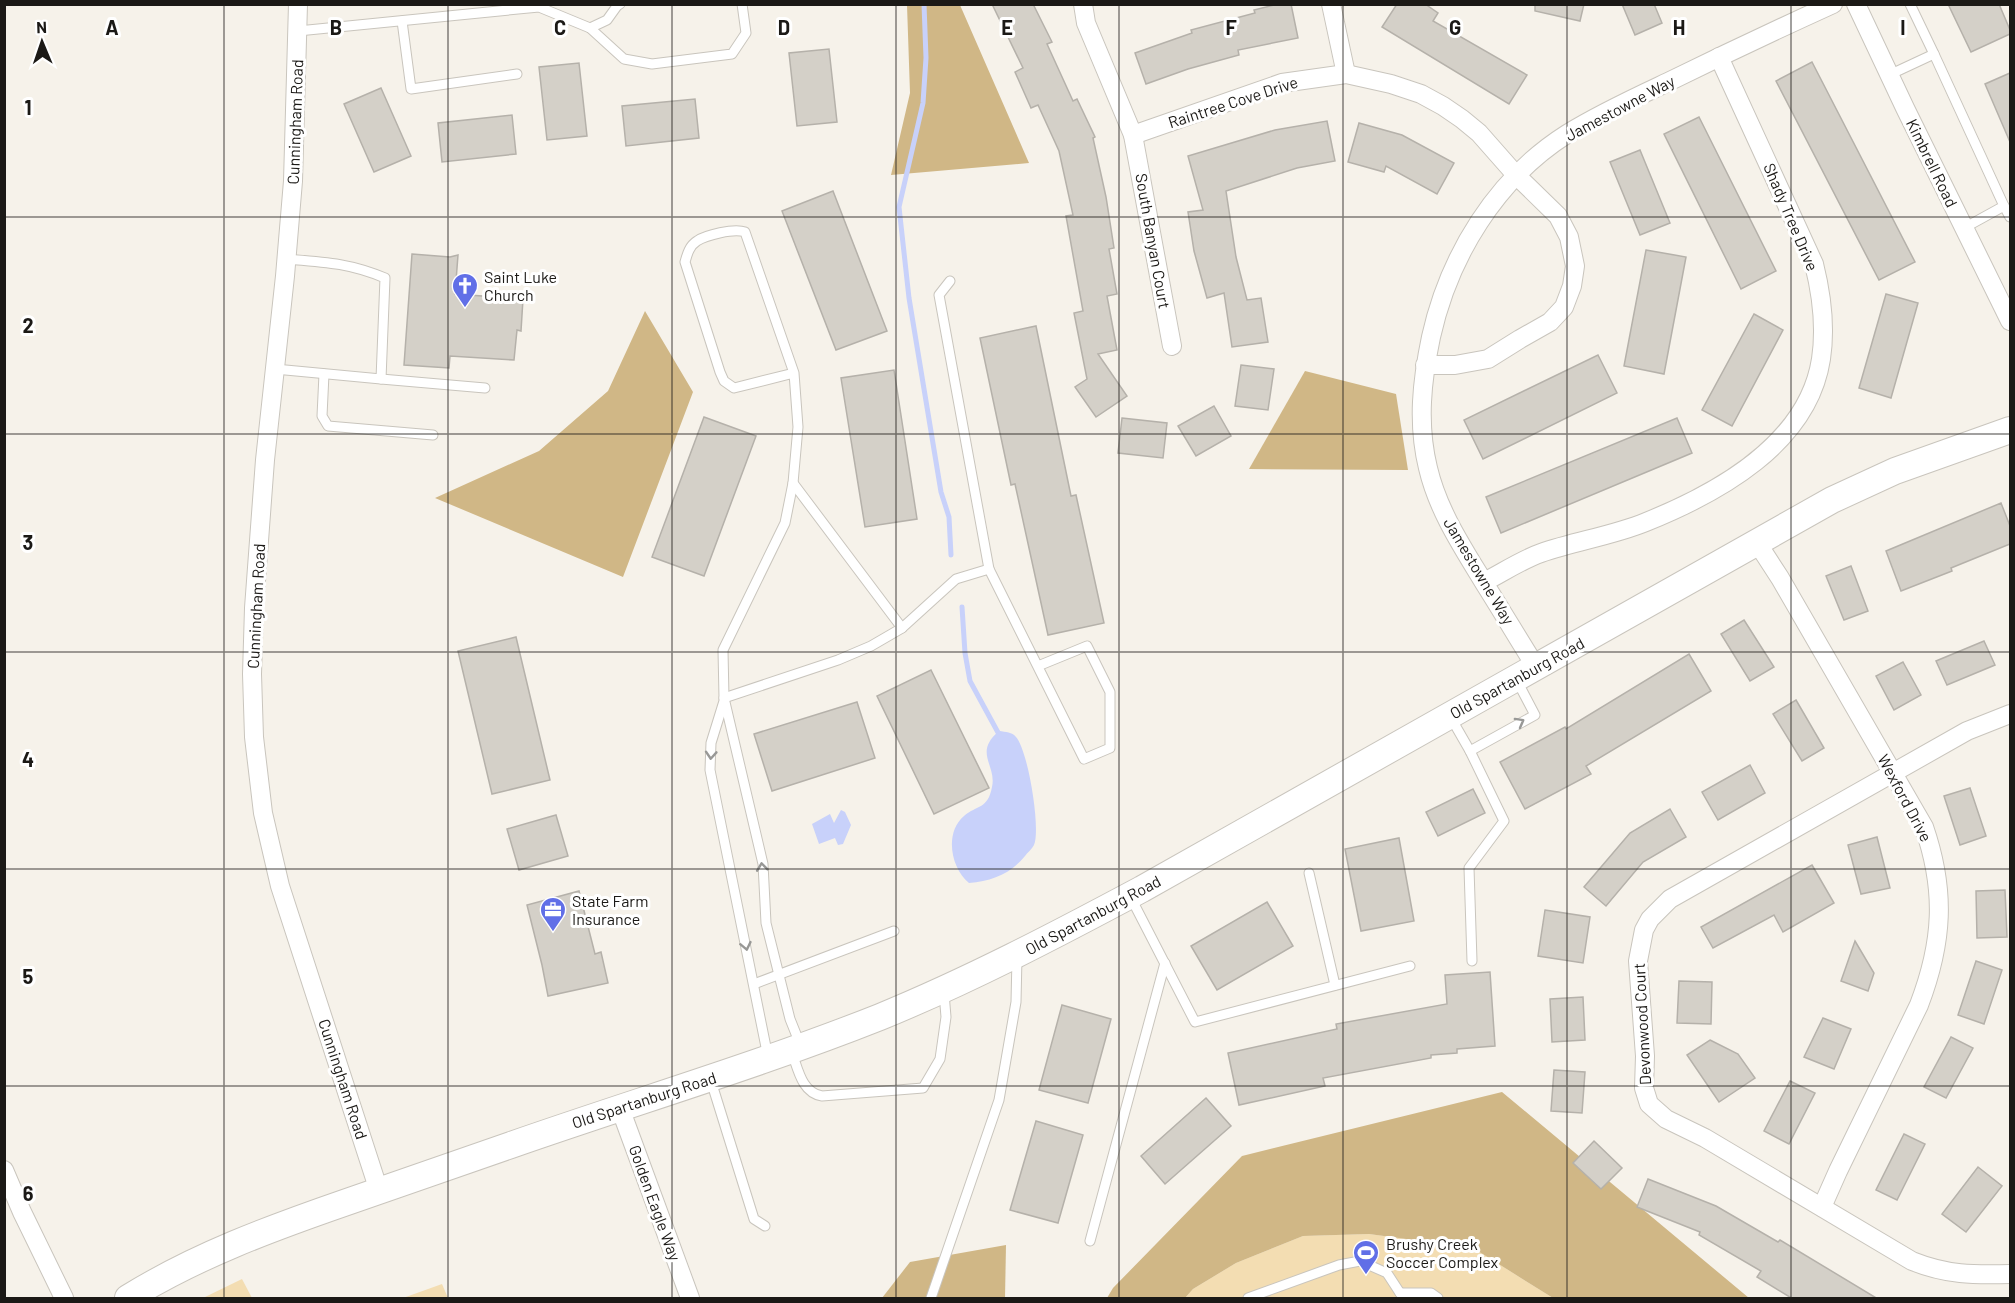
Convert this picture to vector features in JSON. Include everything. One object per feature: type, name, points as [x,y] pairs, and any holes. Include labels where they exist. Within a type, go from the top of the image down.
[{"type":"main road","name":"Old Spartanburg Road","points":[[128,1299],[168,1275],[243,1240],[379,1191],[787,1052],[944,989],[1017,955],[1130,896],[1832,500],[1895,471],[2010,430]]},
{"type":"street","name":"Cunningham Road","points":[[298,4],[293,181],[265,460],[253,641],[254,737],[263,813],[280,886],[379,1191]]},
{"type":"street","name":"South Banyan Court","points":[[1083,4],[1086,23],[1133,135],[1172,346]]},
{"type":"street","points":[[1331,4],[1346,74]]},
{"type":"street","name":"Jamestowne Way","points":[[1526,672],[1484,582],[1459,544],[1447,520],[1428,468],[1421,416],[1422,387],[1436,314],[1446,283],[1461,251],[1488,207],[1516,175],[1566,134],[1595,117],[1833,4]]},
{"type":"street","name":"Kimbrell Road","points":[[1856,4],[2010,321]]},
{"type":"street","name":"Shady Tree Drive","points":[[1484,582],[1539,554],[1644,523],[1700,498],[1746,469],[1770,448],[1794,422],[1810,396],[1821,360],[1824,330],[1822,298],[1814,264],[1719,57]]},
{"type":"street","name":"Raintree Cove Drive","points":[[1133,135],[1282,83],[1346,74],[1421,94],[1443,106],[1479,133],[1516,175],[1558,216],[1569,237],[1575,266],[1572,286],[1564,307],[1550,322],[1488,359],[1455,366],[1425,365]]},
{"type":"street","name":"Wexford Drive","points":[[1756,541],[1780,578],[1924,826],[1932,849],[1940,899],[1937,945],[1930,978],[1822,1207]]},
{"type":"street","name":"Devonwood Court","points":[[2010,714],[1967,731],[1670,899],[1650,919],[1644,930],[1640,947],[1638,979],[1645,1056],[1644,1089],[1649,1104],[1666,1119],[1705,1138],[1911,1261],[1951,1274],[2010,1274]]},
{"type":"street","name":"Golden Eagle Way","points":[[620,1108],[690,1299]]},
{"type":"street","points":[[4,1170],[64,1299]]},
{"type":"lane","points":[[590,28],[607,20],[620,4]]},
{"type":"lane","points":[[298,31],[539,7],[590,28],[624,59],[652,64],[732,54],[746,33],[742,4]]},
{"type":"lane","points":[[1910,4],[2010,217]]},
{"type":"lane","points":[[402,21],[411,89],[517,75]]},
{"type":"lane","points":[[1889,75],[1934,54]]},
{"type":"lane","points":[[1964,228],[2004,206]]},
{"type":"lane","points":[[787,1052],[790,1019],[766,922],[763,864],[724,698],[723,650],[785,523],[793,483],[798,427],[794,373],[745,232],[734,230],[696,241],[687,252],[685,262],[724,381],[734,388],[794,373]]},
{"type":"lane","points":[[286,259],[348,265],[385,278],[381,379]]},
{"type":"lane","points":[[950,281],[939,295],[989,569],[1084,759],[1110,748],[1110,692],[1087,646],[1038,666]]},
{"type":"lane","points":[[275,369],[485,388]]},
{"type":"lane","points":[[324,374],[322,416],[328,426],[433,435]]},
{"type":"lane","points":[[793,483],[902,628]]},
{"type":"lane","points":[[724,698],[838,660],[871,646],[902,628],[956,579],[989,569]]},
{"type":"lane","points":[[1470,751],[1535,715],[1526,672]]},
{"type":"lane","points":[[724,698],[711,743],[710,770],[754,984],[805,1086],[815,1095],[822,1096],[923,1088],[940,1059],[946,1017],[944,989]]},
{"type":"lane","points":[[1449,715],[1470,751],[1504,821],[1469,868],[1472,961]]},
{"type":"lane","points":[[1309,873],[1335,985]]},
{"type":"lane","points":[[1130,896],[1196,1022],[1410,966]]},
{"type":"lane","points":[[754,984],[894,931]]},
{"type":"lane","points":[[931,1299],[999,1100],[1016,1002],[1017,955]]},
{"type":"lane","points":[[1090,1242],[1165,963]]},
{"type":"lane","points":[[710,1078],[754,1219],[765,1226]]},
{"type":"lane","points":[[1248,1299],[1339,1264],[1360,1261],[1387,1273],[1399,1296],[1431,1293],[1438,1299]]},
{"type":"shaded area","points":[[907,5],[960,5],[1029,163],[891,175],[910,93]]},
{"type":"shaded area","points":[[645,311],[693,392],[623,577],[435,498],[539,451],[608,391]]},
{"type":"shaded area","points":[[1305,371],[1396,394],[1408,470],[1249,469]]},
{"type":"shaded area","points":[[1502,1092],[1749,1298],[1553,1298],[1473,1248],[1369,1234],[1303,1236],[1236,1263],[1193,1289],[1185,1298],[1107,1298],[1113,1288],[1242,1156]]},
{"type":"shaded area","name":"Brushy Creek Soccer Complex","points":[[1369,1234],[1473,1248],[1553,1298],[1185,1298],[1193,1289],[1236,1263],[1303,1236]]},
{"type":"shaded area","points":[[1006,1245],[1005,1298],[882,1298],[910,1262]]},
{"type":"shaded area","points":[[242,1279],[252,1298],[203,1298]]},
{"type":"shaded area","points":[[442,1284],[448,1298],[403,1298]]},
{"type":"water","points":[[999,731],[1014,735],[1021,745],[1035,807],[1036,836],[1034,845],[1013,868],[993,878],[969,883],[954,860],[952,841],[958,823],[964,816],[988,799],[993,779],[987,753],[988,746]]},
{"type":"water","points":[[841,810],[845,812],[851,825],[843,844],[838,845],[835,838],[819,844],[812,824],[830,814],[834,823]]},
{"type":"building","points":[[992,4],[1033,4],[1052,42],[1047,44],[1073,101],[1077,99],[1095,137],[1093,138],[1114,248],[1109,249],[1117,294],[1107,296],[1117,350],[1098,354],[1127,396],[1096,417],[1075,387],[1087,379],[1074,313],[1083,311],[1066,216],[1073,215],[1059,151],[1038,105],[1031,108],[1015,72],[1023,68]]},
{"type":"building","points":[[1278,4],[1291,4],[1298,38],[1238,50],[1239,55],[1188,69],[1146,84],[1135,53],[1192,33],[1191,30],[1255,13],[1254,10]]},
{"type":"building","points":[[1397,4],[1425,4],[1438,13],[1433,21],[1527,75],[1509,104],[1382,27]]},
{"type":"building","points":[[1535,4],[1584,4],[1580,21],[1535,11]]},
{"type":"building","points":[[1622,4],[1654,4],[1662,23],[1635,35]]},
{"type":"building","points":[[1948,4],[1999,4],[2010,34],[1971,52]]},
{"type":"building","points":[[829,49],[837,122],[797,126],[789,53]]},
{"type":"building","points":[[1812,62],[1915,262],[1879,280],[1776,81]]},
{"type":"building","points":[[579,63],[587,136],[547,140],[539,67]]},
{"type":"building","points":[[2010,73],[2010,142],[1985,84]]},
{"type":"building","points":[[381,88],[411,156],[374,172],[344,104]]},
{"type":"building","points":[[695,99],[699,138],[626,146],[622,106]]},
{"type":"building","points":[[512,115],[516,154],[442,162],[438,123]]},
{"type":"building","points":[[1699,117],[1776,271],[1741,289],[1664,134]]},
{"type":"building","points":[[1327,121],[1335,161],[1297,168],[1226,191],[1236,257],[1247,300],[1261,298],[1268,342],[1232,347],[1224,293],[1207,298],[1194,251],[1188,212],[1203,210],[1188,156],[1275,130]]},
{"type":"building","points":[[1359,123],[1402,135],[1454,163],[1437,194],[1386,166],[1384,172],[1348,162]]},
{"type":"building","points":[[1640,150],[1670,223],[1640,235],[1610,162]]},
{"type":"building","points":[[833,191],[887,331],[836,350],[782,211]]},
{"type":"building","points":[[1646,250],[1686,257],[1664,374],[1624,366]]},
{"type":"building","name":"Saint Luke Church","points":[[412,254],[450,257],[458,255],[455,294],[523,299],[521,331],[517,330],[514,360],[450,356],[449,368],[404,365]]},
{"type":"building","points":[[1886,294],[1918,303],[1891,398],[1859,388]]},
{"type":"building","points":[[1754,314],[1783,330],[1732,426],[1702,410]]},
{"type":"building","points":[[1036,326],[1071,496],[1076,495],[1104,623],[1048,635],[1015,484],[1011,485],[980,338]]},
{"type":"building","points":[[1598,355],[1617,393],[1483,459],[1464,420]]},
{"type":"building","points":[[1241,365],[1274,369],[1268,410],[1235,406]]},
{"type":"building","points":[[894,370],[917,519],[865,527],[841,378]]},
{"type":"building","points":[[1214,406],[1231,436],[1196,456],[1178,426]]},
{"type":"building","points":[[704,417],[756,436],[704,576],[652,557]]},
{"type":"building","points":[[1122,418],[1167,423],[1163,458],[1118,453]]},
{"type":"building","points":[[1677,418],[1692,453],[1501,533],[1486,497]]},
{"type":"building","points":[[2001,503],[2010,526],[2010,544],[1951,568],[1952,571],[1901,591],[1886,551]]},
{"type":"building","points":[[1851,566],[1868,611],[1844,620],[1826,576]]},
{"type":"building","points":[[1744,620],[1774,667],[1750,681],[1721,634]]},
{"type":"building","points":[[516,637],[550,780],[492,794],[458,651]]},
{"type":"building","points":[[1984,641],[1995,665],[1947,685],[1936,661]]},
{"type":"building","points":[[1689,654],[1711,691],[1586,766],[1591,774],[1525,809],[1500,762],[1565,727],[1566,729]]},
{"type":"building","points":[[1903,662],[1921,695],[1894,710],[1876,676]]},
{"type":"building","points":[[931,670],[989,788],[934,814],[877,696]]},
{"type":"building","points":[[1796,700],[1824,748],[1802,761],[1773,714]]},
{"type":"building","points":[[857,702],[875,758],[772,791],[754,734]]},
{"type":"building","points":[[1750,765],[1765,793],[1718,820],[1702,792]]},
{"type":"building","points":[[1970,788],[1986,836],[1960,845],[1944,796]]},
{"type":"building","points":[[1473,789],[1485,813],[1438,836],[1426,812]]},
{"type":"building","points":[[1670,809],[1686,837],[1643,862],[1606,906],[1584,887],[1630,833]]},
{"type":"building","points":[[556,815],[568,856],[519,870],[507,829]]},
{"type":"building","points":[[1877,837],[1890,888],[1861,894],[1848,845]]},
{"type":"building","points":[[1399,838],[1414,921],[1361,931],[1345,849]]},
{"type":"building","points":[[1812,865],[1834,903],[1783,932],[1774,915],[1713,948],[1701,927]]},
{"type":"building","points":[[2005,890],[2007,937],[1977,938],[1976,891]]},
{"type":"building","points":[[579,891],[595,954],[601,952],[608,983],[548,996],[527,905]]},
{"type":"building","points":[[1267,902],[1293,946],[1217,990],[1191,946]]},
{"type":"building","points":[[1545,910],[1590,917],[1583,963],[1538,956]]},
{"type":"building","points":[[1855,941],[1874,973],[1868,991],[1841,981]]},
{"type":"building","points":[[1976,961],[2002,970],[1984,1024],[1958,1015]]},
{"type":"building","points":[[1490,972],[1495,1046],[1457,1049],[1457,1053],[1431,1055],[1431,1058],[1323,1078],[1325,1086],[1239,1105],[1228,1053],[1337,1029],[1336,1024],[1447,1004],[1445,975]]},
{"type":"building","points":[[1679,981],[1712,982],[1711,1024],[1677,1023]]},
{"type":"building","points":[[1583,997],[1585,1040],[1552,1042],[1550,999]]},
{"type":"building","points":[[1062,1005],[1111,1019],[1088,1103],[1039,1090]]},
{"type":"building","points":[[1823,1018],[1851,1029],[1834,1069],[1804,1057]]},
{"type":"building","points":[[1951,1037],[1973,1048],[1946,1098],[1924,1087]]},
{"type":"building","points":[[1710,1040],[1738,1054],[1755,1078],[1719,1102],[1687,1055]]},
{"type":"building","points":[[1554,1070],[1585,1072],[1582,1113],[1551,1111]]},
{"type":"building","points":[[1790,1081],[1815,1093],[1789,1144],[1764,1131]]},
{"type":"building","points":[[1206,1098],[1231,1126],[1165,1184],[1141,1156]]},
{"type":"building","points":[[1036,1121],[1083,1135],[1058,1223],[1010,1210]]},
{"type":"building","points":[[1904,1134],[1925,1144],[1897,1200],[1876,1190]]},
{"type":"building","points":[[1594,1141],[1622,1168],[1601,1189],[1573,1163]]},
{"type":"building","points":[[1978,1167],[2002,1186],[1966,1232],[1942,1214]]},
{"type":"building","points":[[1648,1179],[1716,1206],[1778,1242],[1780,1240],[1878,1299],[1793,1299],[1757,1277],[1761,1271],[1699,1235],[1700,1232],[1637,1207]]},
{"type":"waterway","points":[[924,4],[926,58],[923,103],[899,207],[909,298],[941,492],[949,517],[951,555]]},
{"type":"waterway","points":[[962,607],[965,653],[970,681],[1001,738]]},
{"type":"place","name":"Saint Luke Church","points":[[465,309]]},
{"type":"place","name":"State Farm Insurance","points":[[553,933]]},
{"type":"place","name":"Brushy Creek Soccer Complex","points":[[1366,1276]]}]
